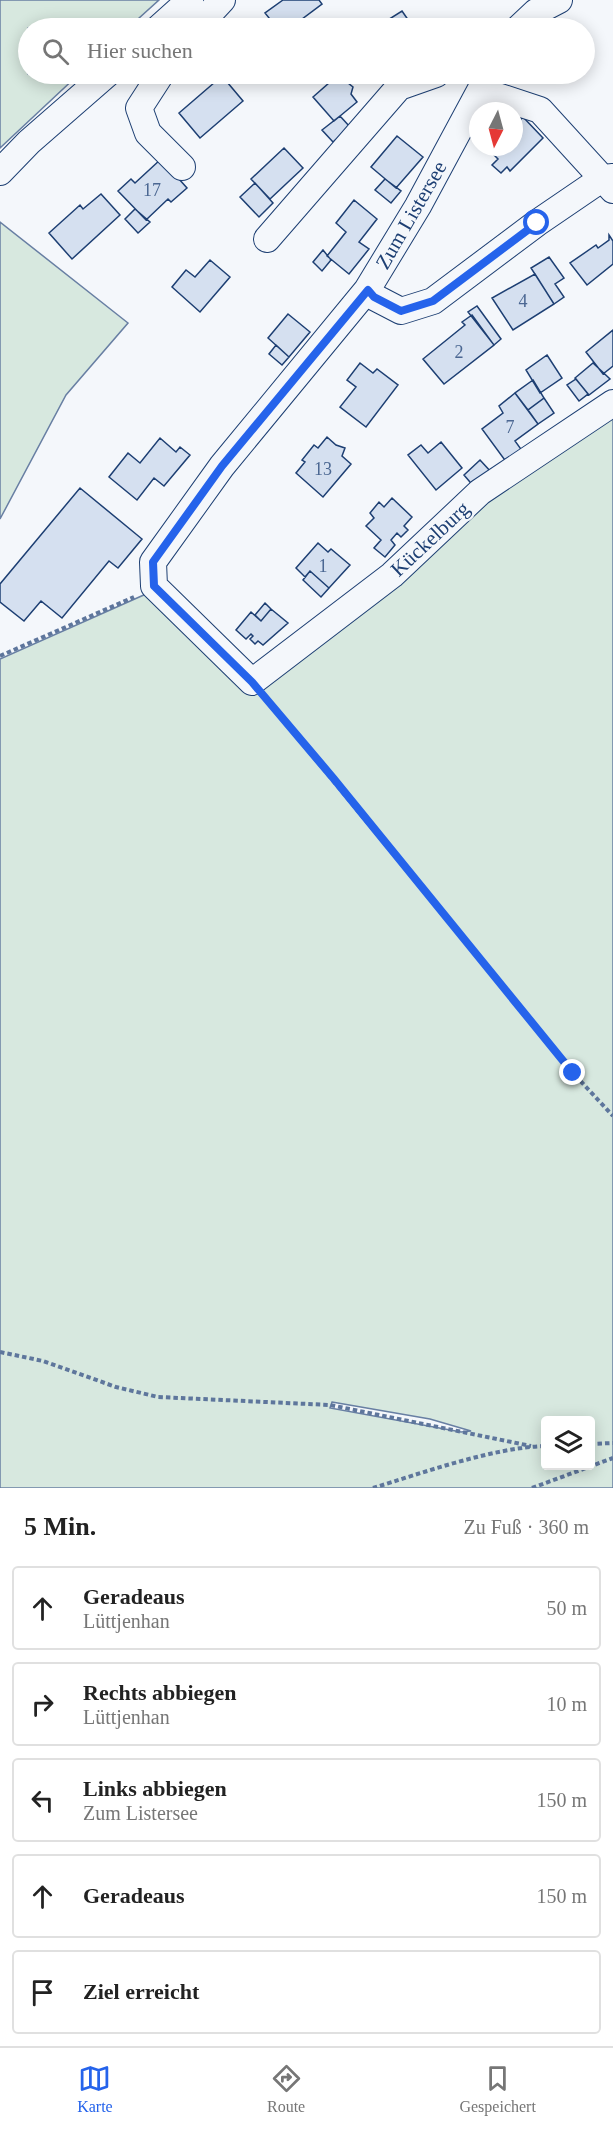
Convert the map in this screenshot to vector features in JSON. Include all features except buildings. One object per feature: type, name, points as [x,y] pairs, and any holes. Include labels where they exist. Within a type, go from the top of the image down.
[{"type":"street","points":[[170,18],[190,0]]},
{"type":"street","points":[[205,18],[222,0]]},
{"type":"street","points":[[530,18],[559,0]]},
{"type":"street","points":[[0,172],[29,142],[96,84]]},
{"type":"street","points":[[155,84],[140,108],[148,133],[182,167]]},
{"type":"street","points":[[267,239],[399,87],[408,84]]},
{"type":"street","name":"Zum Listersee","points":[[155,588],[153,562],[222,466],[368,290],[484,84]]},
{"type":"street","points":[[368,290],[374,297],[401,311],[433,301],[537,223],[610,182],[540,110],[489,84]]},
{"type":"street","name":"Kückelburg","points":[[252,682],[392,575],[480,492],[613,403]]},
{"type":"street","points":[[155,588],[252,682]]},
{"type":"path","points":[[0,656],[155,588]]},
{"type":"path","points":[[252,682],[334,779],[573,1073],[613,1116]]},
{"type":"path","points":[[0,1352],[43,1361],[116,1387],[158,1397],[330,1405],[531,1446],[541,1446]]},
{"type":"path","points":[[595,1444],[613,1443]]},
{"type":"path","points":[[373,1488],[422,1473],[531,1446]]},
{"type":"path","points":[[532,1488],[613,1458]]},
{"type":"shaded area","points":[[0,0],[159,0],[139,18],[18,18],[18,84],[68,84],[0,148]]},
{"type":"shaded area","points":[[0,222],[128,323],[66,395],[0,519]]},
{"type":"shaded area","points":[[613,406],[613,1488],[0,1488],[0,659],[155,590],[246,683],[483,493]],"holes":[[[332,1402],[430,1419],[471,1431],[461,1432],[330,1408]]]},
{"type":"route","points":[[537,223],[433,301],[401,311],[374,297],[368,290],[222,466],[153,562],[154,586],[252,682],[334,779],[573,1073]]}]
